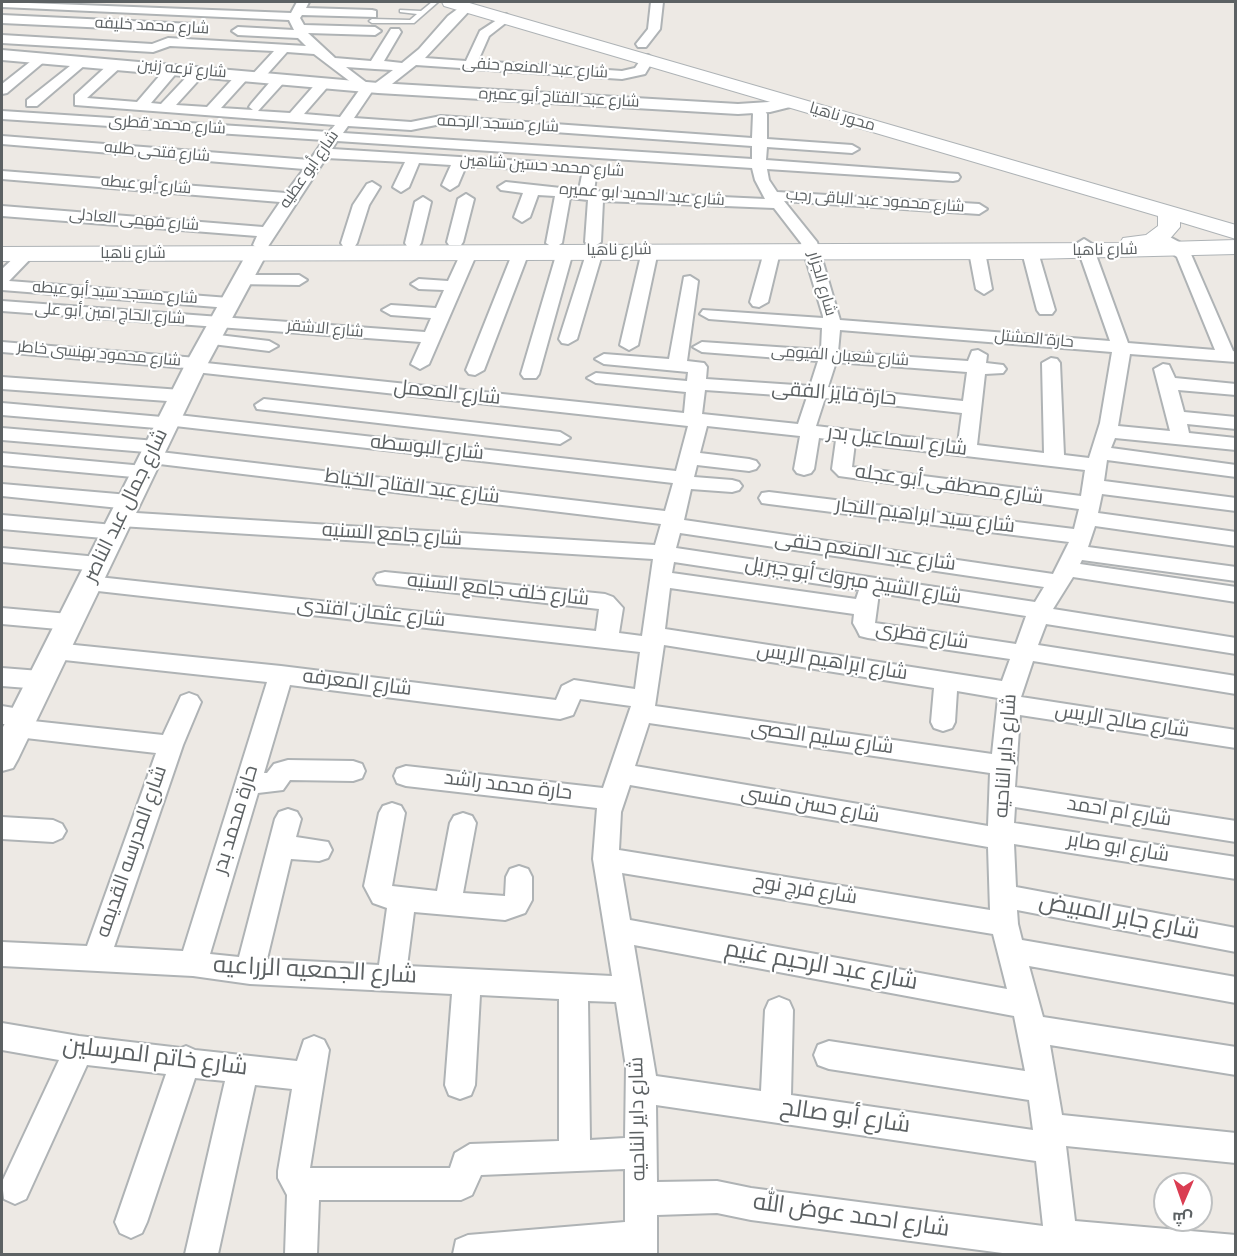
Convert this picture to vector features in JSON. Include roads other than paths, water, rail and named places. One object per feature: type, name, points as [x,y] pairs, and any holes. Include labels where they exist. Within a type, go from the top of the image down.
[{"type":"main road","name":"محور ناهيا","points":[[490,2],[645,51],[761,102],[788,102],[1169,214],[1233,244]]},
{"type":"main road","name":"محور ناهيا","points":[[458,4],[506,18],[645,51],[1236,214]]},
{"type":"main road","name":"شارع ناهيا","points":[[594,247],[650,251],[772,252],[811,247],[1030,252],[1138,243],[1159,237],[1168,227],[1169,214]]},
{"type":"main road","name":"شارع ناهيا","points":[[2,245],[412,243],[521,252],[560,247]]},
{"type":"main road","name":"شارع ناهيا","points":[[2,254],[261,244],[462,248],[1086,247],[1180,250],[1233,244]]},
{"type":"street","points":[[2,2],[373,22]]},
{"type":"street","points":[[175,2],[299,17]]},
{"type":"street","points":[[645,51],[654,29],[657,2]]},
{"type":"street","name":"شارع أبو عطيه","points":[[261,244],[304,178],[369,87],[411,64],[452,19],[458,4]]},
{"type":"street","points":[[299,17],[317,50],[369,87]]},
{"type":"street","name":"شارع محمد خليفه","points":[[2,20],[216,30],[299,17]]},
{"type":"street","points":[[470,65],[484,34],[506,18]]},
{"type":"street","points":[[375,65],[395,32]]},
{"type":"street","points":[[2,39],[153,48],[170,42],[317,50]]},
{"type":"street","points":[[210,112],[283,49]]},
{"type":"street","name":"شارع عبد المنعم حنفى","points":[[334,62],[375,65],[470,65],[622,75],[640,71],[645,51]]},
{"type":"street","name":"شارع ترعه زنين","points":[[2,55],[369,87]]},
{"type":"street","points":[[2,90],[40,58]]},
{"type":"street","points":[[32,103],[80,62]]},
{"type":"street","name":"شارع مسجد الرحمه","points":[[116,65],[80,98],[80,102],[411,126],[441,120],[758,164]]},
{"type":"street","points":[[140,107],[172,70]]},
{"type":"street","points":[[165,108],[199,72]]},
{"type":"street","points":[[256,107],[280,79]]},
{"type":"street","points":[[294,117],[324,83]]},
{"type":"street","name":"شارع عبد الفتاح أبو عميره","points":[[369,87],[761,102]]},
{"type":"street","points":[[761,102],[758,164],[774,200],[811,247]]},
{"type":"street","name":"شارع محمد قطرى","points":[[2,115],[758,164]]},
{"type":"street","name":"شارع فتحى طلبه","points":[[2,140],[318,159]]},
{"type":"street","points":[[758,164],[852,149]]},
{"type":"street","points":[[2,155],[304,178]]},
{"type":"street","name":"شارع محمد حسين شاهين","points":[[318,159],[414,159],[555,167]]},
{"type":"street","points":[[401,187],[414,159]]},
{"type":"street","points":[[758,164],[886,160]]},
{"type":"street","points":[[450,184],[460,162]]},
{"type":"street","points":[[758,164],[952,177]]},
{"type":"street","points":[[568,339],[594,247],[590,170]]},
{"type":"street","name":"شارع أبو عيطه","points":[[2,175],[291,198]]},
{"type":"street","name":"شارع عبد الحميد ابو عميره","points":[[506,187],[591,196],[774,200]]},
{"type":"street","points":[[349,243],[361,205],[372,188]]},
{"type":"street","points":[[522,216],[532,189]]},
{"type":"street","points":[[530,374],[560,247],[563,192]]},
{"type":"street","points":[[420,364],[453,286],[462,248],[466,199]]},
{"type":"street","name":"شارع محمود عبد الباقى رجب","points":[[774,200],[979,209]]},
{"type":"street","points":[[412,243],[423,202]]},
{"type":"street","name":"شارع فهمى العادلى","points":[[2,211],[261,244]]},
{"type":"street","points":[[1159,237],[1180,250],[1231,356]]},
{"type":"street","name":"شارع جمال عبد الناصر","points":[[2,759],[14,720],[40,680],[196,365],[261,244]]},
{"type":"street","name":"شارع الجزار","points":[[804,469],[808,431],[829,356],[832,323],[811,247]]},
{"type":"street","name":"شارع داير الناحيه","points":[[1062,1245],[1043,1088],[1028,1017],[1006,937],[1002,896],[1001,835],[1003,765],[1009,698],[1024,652],[1086,510],[1111,417],[1120,348],[1086,247]]},
{"type":"street","points":[[629,345],[650,251]]},
{"type":"street","points":[[475,370],[521,252]]},
{"type":"street","points":[[759,302],[772,252]]},
{"type":"street","points":[[977,252],[984,289]]},
{"type":"street","points":[[1030,252],[1046,310]]},
{"type":"street","points":[[2,278],[27,254]]},
{"type":"street","points":[[269,346],[224,313],[299,280]]},
{"type":"street","points":[[677,365],[690,280]]},
{"type":"street","points":[[419,284],[453,286]]},
{"type":"street","name":"شارع مسجد سيد أبو عيطه","points":[[2,285],[224,313]]},
{"type":"street","name":"شارع الحاج امين أبو على","points":[[2,306],[224,313]]},
{"type":"street","points":[[391,310],[441,314]]},
{"type":"street","name":"شارع الاشقر","points":[[224,313],[431,339]]},
{"type":"street","name":"حارة المشتل","points":[[709,314],[1231,356]]},
{"type":"street","name":"شارع محمود بهنسى خاطر","points":[[2,347],[196,365]]},
{"type":"street","name":"شارع شعبان الفيومى","points":[[702,347],[829,356],[977,362],[997,369]]},
{"type":"street","points":[[604,359],[698,368],[696,385]]},
{"type":"street","points":[[967,450],[977,362]]},
{"type":"street","points":[[1052,363],[1054,460]]},
{"type":"street","name":"شارع المعمل","points":[[196,365],[695,421]]},
{"type":"street","points":[[1181,438],[1165,376],[1236,390]]},
{"type":"street","name":"حارة فايز الفقى","points":[[596,378],[818,392],[972,408]]},
{"type":"street","points":[[2,383],[181,396]]},
{"type":"street","name":"شارع داير الناحيه","points":[[640,1246],[641,1067],[606,859],[611,799],[643,706],[654,640],[664,553],[686,473],[695,421],[696,385]]},
{"type":"street","points":[[520,434],[536,404]]},
{"type":"street","points":[[264,405],[560,438]]},
{"type":"street","name":"شارع البوسطه","points":[[2,409],[168,422],[686,473]]},
{"type":"street","points":[[1175,417],[1236,423]]},
{"type":"street","name":"شارع اسماعيل بدر","points":[[695,421],[808,431],[1054,460],[1086,510]]},
{"type":"street","points":[[2,434],[150,459]]},
{"type":"street","name":"شارع مصطفى أبو عجله","points":[[846,436],[842,469],[846,472],[1086,510]]},
{"type":"street","points":[[1086,510],[1181,438],[1236,444]]},
{"type":"street","points":[[2,459],[150,459]]},
{"type":"street","name":"شارع عبد الفتاح الخياط","points":[[150,459],[673,522]]},
{"type":"street","points":[[686,473],[749,465]]},
{"type":"street","points":[[1086,510],[1236,471]]},
{"type":"street","points":[[686,473],[732,486]]},
{"type":"street","points":[[2,490],[121,517]]},
{"type":"street","name":"شارع سيد ابراهيم النجار","points":[[769,498],[1086,510]]},
{"type":"street","points":[[1086,510],[1236,504]]},
{"type":"street","points":[[1086,510],[1236,538]]},
{"type":"street","points":[[1086,510],[1236,574]]},
{"type":"street","points":[[1086,510],[1236,595]]},
{"type":"street","name":"شارع عبد المنعم حنفى","points":[[673,522],[1086,510]]},
{"type":"street","points":[[2,522],[121,517]]},
{"type":"street","name":"شارع جامع السنيه","points":[[121,517],[664,553]]},
{"type":"street","name":"شارع الشيخ مبروك أبو جبريل","points":[[664,553],[870,584],[1236,646]]},
{"type":"street","name":"شارع عثمان افتدى","points":[[2,555],[93,573],[425,620],[606,640],[654,640]]},
{"type":"street","name":"شارع خلف جامع السنيه","points":[[386,579],[605,602],[612,608],[606,640]]},
{"type":"street","points":[[661,579],[866,608]]},
{"type":"street","points":[[425,620],[435,584]]},
{"type":"street","name":"شارع قطرى","points":[[870,584],[864,623],[868,630],[1024,652]]},
{"type":"street","points":[[2,616],[69,622]]},
{"type":"street","name":"شارع ابراهيم الريس","points":[[654,640],[946,681],[1009,698]]},
{"type":"street","name":"شارع المعرفه","points":[[55,651],[281,675],[560,710],[566,709],[570,692],[574,689],[643,706]]},
{"type":"street","points":[[1024,652],[1236,685]]},
{"type":"street","name":"حارة محمد بدر","points":[[193,964],[281,675]]},
{"type":"street","points":[[2,677],[40,680]]},
{"type":"street","points":[[943,722],[946,681]]},
{"type":"street","name":"شارع صالح الريس","points":[[1009,698],[1236,739]]},
{"type":"street","name":"شارع المدرسه القديمه","points":[[96,959],[171,745],[189,702]]},
{"type":"street","name":"شارع سليم الحصى","points":[[643,706],[1003,765]]},
{"type":"street","name":"شارع المدرسه القديمه","points":[[14,720],[171,745]]},
{"type":"street","points":[[248,783],[274,783],[283,771],[288,770],[353,771]]},
{"type":"street","name":"شارع حسن منسى","points":[[619,773],[1001,835]]},
{"type":"street","name":"حارة محمد راشد","points":[[406,776],[611,799]]},
{"type":"street","name":"شارع ام احمد","points":[[1002,795],[1236,832]]},
{"type":"street","points":[[392,813],[377,886],[383,896],[402,900],[511,908],[518,900],[519,877]]},
{"type":"street","points":[[250,971],[288,819]]},
{"type":"street","points":[[448,904],[463,823]]},
{"type":"street","points":[[2,828],[53,831]]},
{"type":"street","name":"شارع ابو صابر","points":[[1001,835],[1236,868]]},
{"type":"street","points":[[281,847],[320,850]]},
{"type":"street","name":"شارع فرج نوح","points":[[606,859],[1006,937],[1236,990]]},
{"type":"street","name":"شارع جابر المبيض","points":[[1002,896],[1236,940]]},
{"type":"street","points":[[390,976],[402,900]]},
{"type":"street","name":"شارع عبد الرحيم غنيم","points":[[618,930],[1236,1061]]},
{"type":"street","name":"شارع الجمعيه الزراعيه","points":[[2,954],[193,964],[250,971],[390,976],[629,990]]},
{"type":"street","points":[[460,1085],[466,980]]},
{"type":"street","points":[[573,987],[575,1156]]},
{"type":"street","points":[[775,1108],[779,1010]]},
{"type":"street","name":"شارع خاتم المرسلين","points":[[2,1036],[79,1050],[243,1068],[311,1063],[294,1171],[294,1178],[304,1184]]},
{"type":"street","points":[[15,1188],[79,1050]]},
{"type":"street","points":[[829,1055],[1043,1088]]},
{"type":"street","points":[[131,1222],[186,1060]]},
{"type":"street","points":[[201,1254],[243,1068]]},
{"type":"street","name":"شارع أبو صالح","points":[[641,1088],[775,1108],[1049,1138],[1236,1148]]},
{"type":"street","points":[[301,1254],[304,1184],[461,1184],[465,1179],[466,1164],[470,1160],[640,1153]]},
{"type":"street","name":"شارع احمد عوض الله","points":[[640,1199],[717,1197],[751,1204],[1062,1245],[1236,1252]]},
{"type":"street","points":[[468,1252],[640,1246]]},
{"type":"lane","points":[[373,22],[412,22],[435,2]]},
{"type":"lane","points":[[402,11],[421,13]]}]
